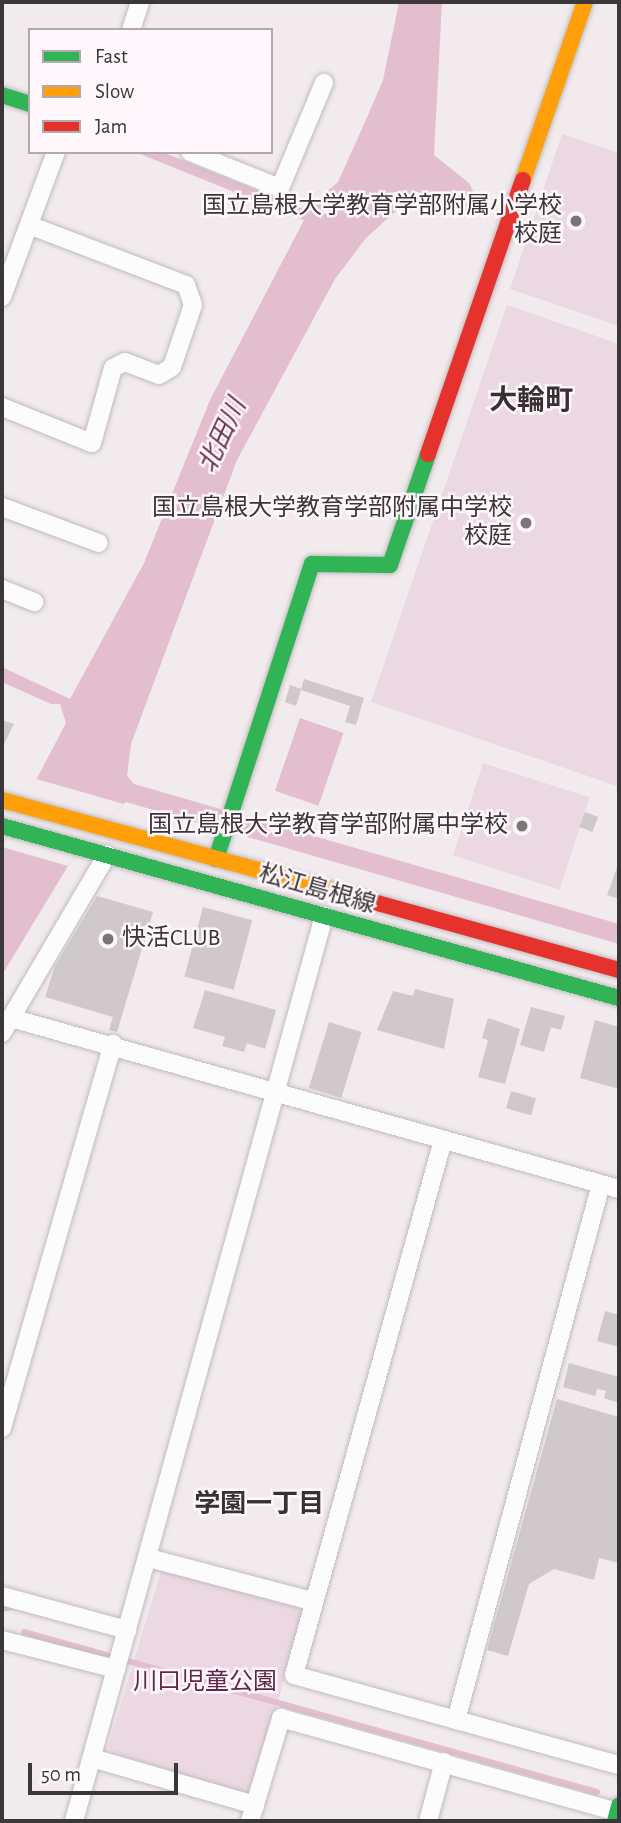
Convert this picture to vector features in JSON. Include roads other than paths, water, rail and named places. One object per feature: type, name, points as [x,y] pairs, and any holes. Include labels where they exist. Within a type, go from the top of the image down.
[{"type":"main road","points":[[216,859],[312,564],[390,565],[585,2]]},
{"type":"main road","points":[[2,95],[28,103]]},
{"type":"main road","name":"松江島根線","points":[[8,802],[619,970]]},
{"type":"main road","name":"松江島根線","points":[[2,826],[619,999]]},
{"type":"street","points":[[132,28],[140,2]]},
{"type":"street","points":[[195,154],[280,188],[324,83]]},
{"type":"street","points":[[2,297],[55,154]]},
{"type":"street","points":[[2,407],[92,443],[113,368],[125,362],[159,375],[172,367],[193,305],[186,285],[29,225]]},
{"type":"street","points":[[2,507],[100,543]]},
{"type":"street","points":[[2,589],[34,602]]},
{"type":"street","points":[[100,853],[6,1025],[113,1044],[619,1189]]},
{"type":"street","points":[[74,1821],[149,1558],[324,915]]},
{"type":"street","points":[[2,1428],[113,1044]]},
{"type":"street","points":[[443,1140],[312,1601],[294,1675],[619,1765]]},
{"type":"street","points":[[456,1720],[601,1184]]},
{"type":"street","points":[[149,1558],[312,1601]]},
{"type":"street","points":[[2,1596],[127,1630]]},
{"type":"street","points":[[2,1640],[118,1662]]},
{"type":"street","points":[[92,1758],[253,1813],[281,1718],[617,1813]]},
{"type":"street","points":[[428,1821],[444,1762]]},
{"type":"water","name":"北田川","points":[[399,2],[442,2],[434,155],[469,183],[476,197],[475,210],[462,215],[426,199],[406,202],[366,238],[335,279],[237,460],[131,744],[127,776],[134,784],[619,924],[619,944],[126,802],[68,866],[2,975],[2,845],[66,723],[60,704],[51,704],[2,682],[2,667],[70,699],[144,563],[210,400],[304,220],[140,154],[167,154],[306,210],[338,182],[383,80]]},
{"type":"water","name":"国立島根大学教育学部附属中学校","points":[[300,718],[343,733],[318,806],[275,791]]},
{"type":"waterway","points":[[24,1632],[597,1792]]},
{"type":"place","name":"国立島根大学教育学部附属小学校 校庭","points":[[576,221]]},
{"type":"place","name":"国立島根大学教育学部附属中学校 校庭","points":[[526,523]]},
{"type":"place","name":"国立島根大学教育学部附属中学校","points":[[522,826]]},
{"type":"place","name":"快活CLUB","points":[[108,939]]},
{"type":"district","name":"大輪町","points":[[531,401]]},
{"type":"district","name":"学園一丁目","points":[[259,1505]]},
{"type":"park label","name":"川口児童公園","points":[[205,1683]]}]
